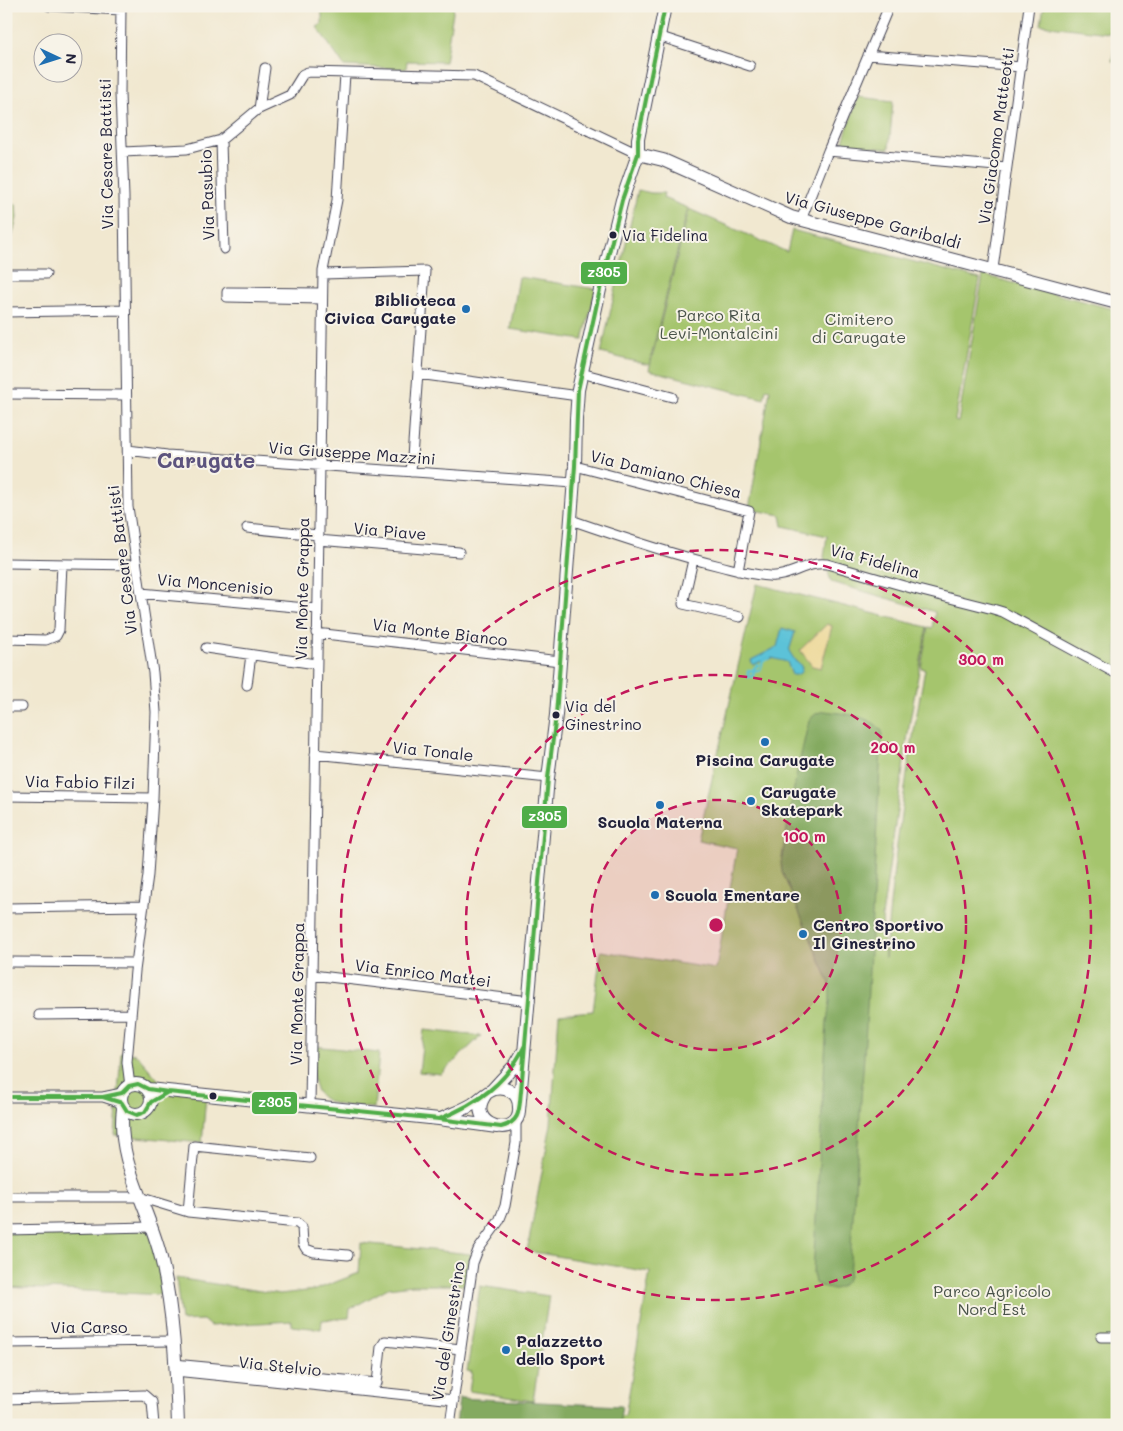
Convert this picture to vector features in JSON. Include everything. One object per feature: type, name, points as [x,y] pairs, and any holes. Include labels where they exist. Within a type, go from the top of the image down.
[{"type":"street","points":[[49,6],[121,8]]},
{"type":"street","points":[[571,520],[581,373],[622,200],[638,154],[638,139],[665,6]]},
{"type":"street","points":[[801,220],[889,6]]},
{"type":"street","name":"Via Giacomo Matteotti","points":[[994,269],[1029,6]]},
{"type":"street","name":"Via Cesare Battisti","points":[[121,8],[120,94],[123,152],[128,507],[155,696],[153,798],[144,906],[130,1014],[122,1124],[125,1150],[130,1169],[139,1198],[159,1248],[166,1280],[181,1424]]},
{"type":"street","points":[[658,36],[750,66]]},
{"type":"street","points":[[868,55],[1021,67]]},
{"type":"street","points":[[123,152],[187,149],[221,140],[259,109],[265,68]]},
{"type":"street","name":"Via Giuseppe Garibaldi","points":[[259,109],[290,95],[304,73],[464,74],[474,76],[638,154],[662,160],[791,218],[994,269],[1117,303]]},
{"type":"street","name":"Via Monte Grappa","points":[[310,1106],[322,296],[323,274],[337,200],[345,74]]},
{"type":"street","name":"Via Pasubio","points":[[221,140],[224,249]]},
{"type":"street","points":[[828,151],[1007,167]]},
{"type":"street","points":[[323,274],[426,271],[411,472]]},
{"type":"street","points":[[6,274],[46,274]]},
{"type":"street","points":[[227,292],[322,296],[227,297],[227,292]]},
{"type":"street","points":[[6,312],[125,310]]},
{"type":"street","points":[[581,373],[672,397]]},
{"type":"street","points":[[418,374],[578,396]]},
{"type":"street","points":[[6,394],[126,395]]},
{"type":"street","name":"Via Giuseppe Mazzini","points":[[128,450],[167,455],[574,483]]},
{"type":"street","name":"Via Damiano Chiesa","points":[[575,466],[749,511],[738,570]]},
{"type":"street","name":"Via Fidelina","points":[[571,520],[693,560],[738,570],[777,576],[813,564],[824,563],[993,609],[1003,612],[1117,674]]},
{"type":"street","name":"Via del Ginestrino","points":[[450,1425],[473,1263],[478,1250],[493,1231],[504,1212],[515,1156],[516,1143],[512,1123],[530,1001],[548,778],[556,715],[571,520]]},
{"type":"street","name":"Via Piave","points":[[247,528],[318,538],[459,552]]},
{"type":"street","points":[[693,560],[683,604],[740,617]]},
{"type":"street","points":[[6,563],[136,565]]},
{"type":"street","points":[[6,638],[46,640],[56,636],[59,630],[62,564]]},
{"type":"street","name":"Via Moncenisio","points":[[141,593],[317,609]]},
{"type":"street","name":"Via Monte Bianco","points":[[316,633],[560,662]]},
{"type":"street","points":[[206,648],[316,664]]},
{"type":"street","points":[[247,686],[251,655]]},
{"type":"street","points":[[6,707],[22,707]]},
{"type":"street","name":"Via Tonale","points":[[315,754],[548,778]]},
{"type":"street","name":"Via Fabio Filzi","points":[[6,796],[153,798]]},
{"type":"street","points":[[6,908],[144,906]]},
{"type":"street","points":[[8,962],[136,963]]},
{"type":"street","name":"Via Enrico Mattei","points":[[312,975],[530,1001]]},
{"type":"street","points":[[39,1015],[130,1014]]},
{"type":"street","name":"Via del Ginestrino","points":[[439,1119],[466,1108],[489,1092],[518,1062],[525,1045]]},
{"type":"street","points":[[6,1097],[124,1097],[140,1084],[148,1089],[168,1092],[439,1119],[512,1123]]},
{"type":"street","points":[[503,1088],[513,1093],[518,1100],[512,1123],[486,1122],[482,1114],[481,1104],[489,1092],[503,1088]]},
{"type":"street","points":[[148,1089],[151,1095],[151,1102]]},
{"type":"street","points":[[124,1097],[128,1112],[135,1115],[145,1112],[151,1102],[168,1092]]},
{"type":"street","name":"Via Cesare Battisti","points":[[130,1169],[129,1131],[135,1115]]},
{"type":"street","points":[[188,1212],[194,1146],[310,1158]]},
{"type":"street","points":[[13,1197],[139,1198],[188,1212],[299,1224],[302,1227],[306,1250],[348,1255]]},
{"type":"street","points":[[6,1230],[151,1227]]},
{"type":"street","points":[[1101,1336],[1117,1337]]},
{"type":"street","name":"Via Carso","points":[[6,1343],[173,1341]]},
{"type":"street","points":[[382,1392],[378,1388],[377,1383],[381,1347],[385,1341],[461,1349]]},
{"type":"street","name":"Via Stelvio","points":[[175,1367],[377,1383]]},
{"type":"street","name":"Via Stelvio","points":[[175,1367],[454,1400]]},
{"type":"street","points":[[6,1399],[144,1395],[152,1402],[154,1425]]},
{"type":"green space","points":[[317,6],[454,6],[445,62],[407,61],[406,69],[344,66],[317,27],[322,24],[322,14]]},
{"type":"green space","points":[[1044,6],[1117,6],[1117,34],[1041,25]]},
{"type":"green space","points":[[1117,34],[1117,62],[1112,61]]},
{"type":"green space","points":[[858,97],[893,101],[889,149],[842,144]]},
{"type":"green space","points":[[6,112],[8,112],[7,203],[16,204],[17,218],[11,241],[6,241]]},
{"type":"green space","points":[[638,190],[664,193],[663,198],[688,208],[649,365],[601,353]]},
{"type":"green space","points":[[689,209],[787,252],[792,230],[980,279],[955,421],[958,422],[983,275],[1117,310],[1117,1425],[457,1425],[461,1398],[625,1416],[650,1272],[527,1251],[551,1124],[559,1014],[593,1011],[601,951],[716,969],[737,848],[698,840],[757,584],[927,627],[910,720],[882,917],[885,958],[901,813],[925,669],[921,668],[928,627],[932,628],[935,612],[831,582],[824,557],[827,536],[783,526],[781,515],[749,509],[770,390],[766,389],[764,399],[649,370]]},
{"type":"green space","points":[[519,277],[596,289],[583,340],[510,329]]},
{"type":"green space","points":[[825,711],[864,718],[882,731],[866,1026],[849,1276],[839,1288],[835,1289],[826,1288],[815,1283],[813,1273],[830,984],[782,872],[781,863],[796,777],[809,720],[817,713]]},
{"type":"green space","points":[[424,1030],[481,1036],[441,1074],[419,1072]]},
{"type":"green space","points":[[314,1046],[379,1053],[374,1108],[347,1106],[329,1102],[322,1097],[317,1091],[314,1082]]},
{"type":"green space","points":[[121,1052],[136,1054],[163,1085],[206,1096],[202,1143],[115,1135]]},
{"type":"green space","points":[[6,1230],[149,1230],[156,1253],[163,1295],[6,1287]]},
{"type":"green space","points":[[361,1243],[471,1254],[467,1285],[412,1285],[388,1288],[350,1309],[349,1318],[322,1320],[321,1329],[292,1326],[292,1321],[210,1326],[203,1320],[181,1321],[176,1278],[280,1294],[315,1290],[359,1273]]},
{"type":"green space","points":[[480,1286],[549,1296],[533,1401],[469,1391],[472,1372],[467,1371]]},
{"type":"green space","points":[[459,1398],[622,1406],[619,1425],[456,1425]]},
{"type":"sand","points":[[827,624],[832,626],[821,668],[812,666],[800,650]]},
{"type":"water","points":[[782,628],[795,632],[789,651],[802,668],[801,672],[797,675],[792,675],[787,662],[772,658],[769,660],[768,658],[753,665],[751,660],[777,647]]},
{"type":"waterway","points":[[758,665],[754,668],[753,676],[748,677],[748,671],[751,670],[752,670],[754,670],[760,670],[763,661],[770,658]]},
{"type":"transit line","name":"z305","points":[[6,1097],[103,1097],[122,1093],[129,1086],[138,1084],[148,1089],[168,1092],[501,1127],[508,1125],[516,1118],[520,1104],[548,778],[556,715],[575,466],[578,390],[622,200],[638,154],[638,139],[665,6]]},
{"type":"transit line","name":"z305","points":[[439,1119],[466,1106],[490,1091],[509,1070],[525,1045]]},
{"type":"transit line","name":"z305","points":[[103,1097],[122,1103],[127,1111],[137,1115],[145,1112],[151,1102],[168,1092]]},
{"type":"place","name":"Via Fidelina","points":[[613,235]]},
{"type":"place","name":"Biblioteca Civica Carugate","points":[[466,309]]},
{"type":"place","name":"Via del Ginestrino","points":[[556,715]]},
{"type":"place","name":"Piscina Carugate","points":[[765,742]]},
{"type":"place","name":"Carugate Skatepark","points":[[751,801]]},
{"type":"place","name":"Scuola Materna","points":[[660,805]]},
{"type":"place","name":"Scuola Ementare","points":[[655,895]]},
{"type":"place","name":"Centro Sportivo Il Ginestrino","points":[[803,934]]},
{"type":"place","name":"Palazzetto dello Sport","points":[[506,1350]]},
{"type":"district","name":"Carugate","points":[[206,461]]},
{"type":"park label","name":"Parco Rita Levi-Montalcini","points":[[719,324]]},
{"type":"park label","name":"Cimitero di Carugate","points":[[859,328]]},
{"type":"park label","name":"Parco Agricolo Nord Est","points":[[992,1300]]}]
